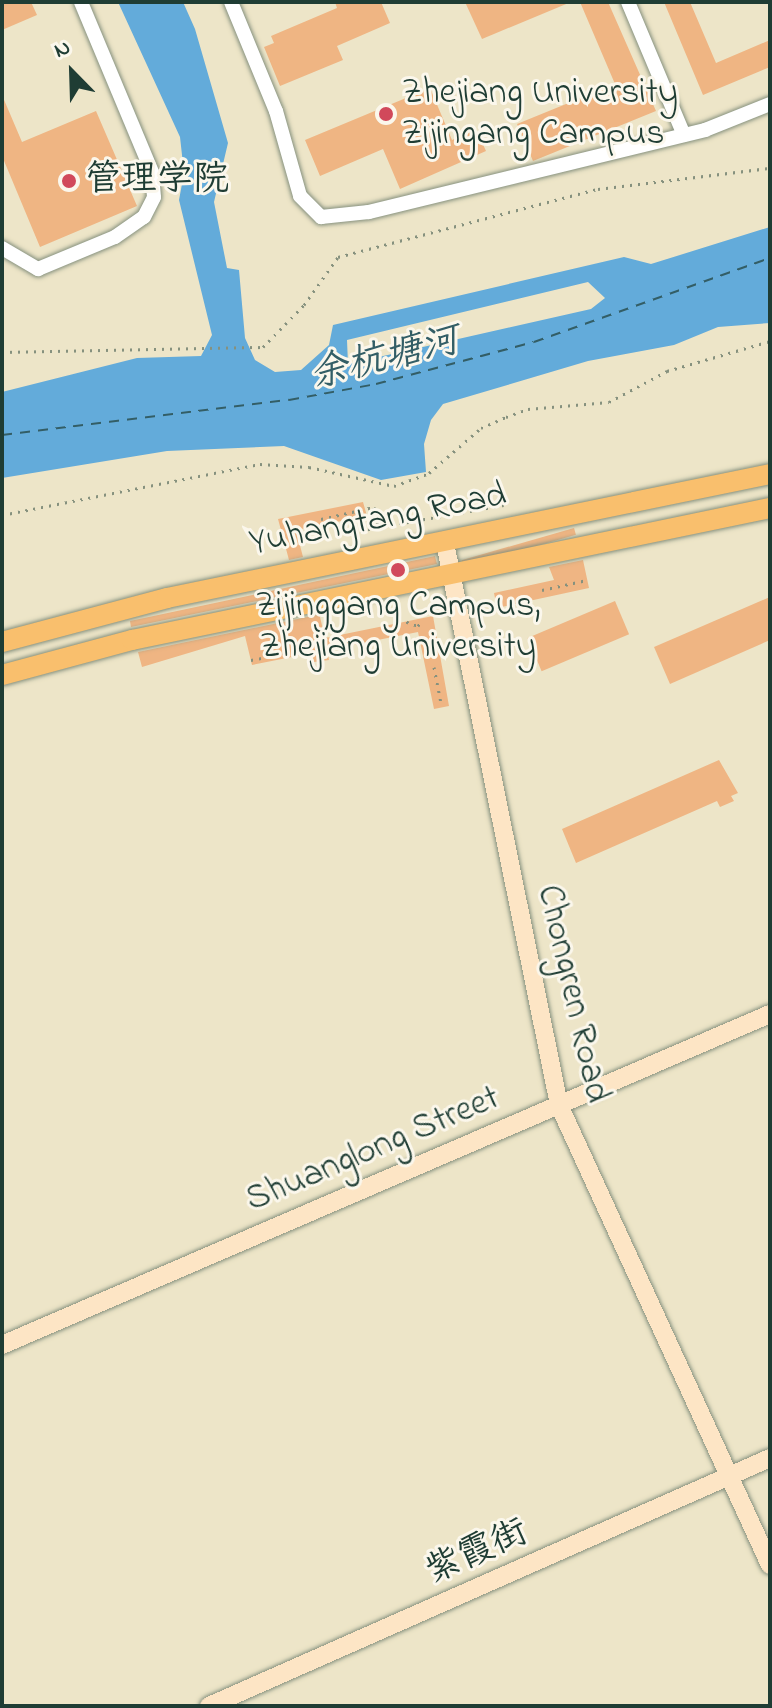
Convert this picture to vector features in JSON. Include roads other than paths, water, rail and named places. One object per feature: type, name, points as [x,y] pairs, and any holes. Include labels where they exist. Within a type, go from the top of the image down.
[{"type":"main road","name":"Yuhangtang Road","points":[[2,642],[182,594],[445,543],[770,474]]},
{"type":"main road","name":"Yuhangtang Road","points":[[2,675],[132,640],[770,508]]},
{"type":"street","points":[[2,248],[38,269],[115,237],[144,217],[154,197],[152,172],[81,2]]},
{"type":"street","points":[[231,2],[276,111],[300,196],[321,217],[369,212],[684,135],[770,104]]},
{"type":"street","points":[[628,2],[684,135]]},
{"type":"street","name":"Chongren Road","points":[[445,543],[559,1105],[770,1565]]},
{"type":"street","name":"Shuanglong Street","points":[[2,1345],[770,1014]]},
{"type":"street","name":"紫霞街","points":[[209,1706],[770,1458]]},
{"type":"water","name":"余杭塘河","points":[[118,2],[183,2],[195,29],[228,143],[214,202],[227,268],[239,270],[245,338],[255,360],[275,372],[301,370],[329,345],[333,325],[624,257],[651,264],[770,227],[770,323],[718,327],[674,345],[588,361],[443,404],[431,420],[424,444],[426,472],[381,480],[284,446],[167,451],[2,478],[2,392],[137,358],[201,356],[212,335],[179,200],[184,173],[180,137]],"holes":[[[588,282],[605,298],[591,309],[348,364],[347,340]]]},
{"type":"place","name":"Zhejiang University Zijingang Campus","points":[[386,114]]},
{"type":"place","name":"管理学院","points":[[69,181]]},
{"type":"place","name":"Zijinggang Campus, Zhejiang University","points":[[398,570]]}]
